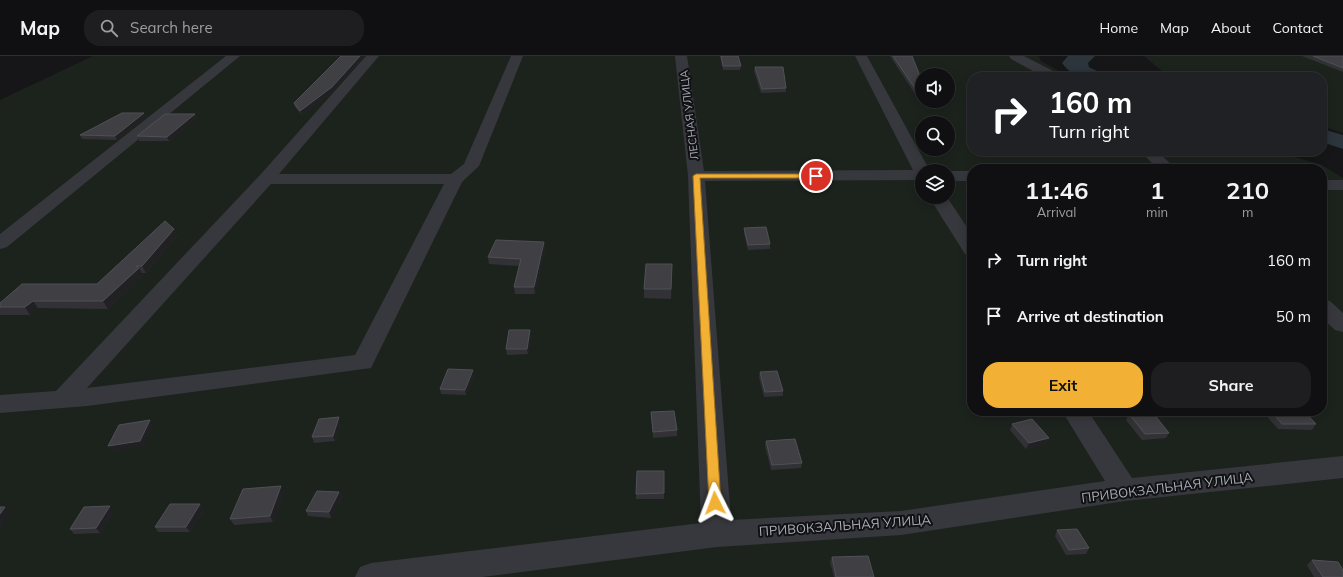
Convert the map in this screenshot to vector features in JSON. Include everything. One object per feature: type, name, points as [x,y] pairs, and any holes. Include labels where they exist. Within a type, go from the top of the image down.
[{"type":"street","points":[[0,242],[234,56]]},
{"type":"street","points":[[64,399],[266,179],[373,56]]},
{"type":"street","points":[[0,404],[64,399],[363,362],[455,179],[471,166],[516,56]]},
{"type":"street","name":"ЛЕСНАЯ УЛИЦА","points":[[681,56],[696,176],[717,534]]},
{"type":"street","points":[[861,56],[869,68],[918,164]]},
{"type":"street","points":[[1015,56],[1045,72]]},
{"type":"street","points":[[1154,156],[1162,164]]},
{"type":"street","points":[[696,176],[915,175]]},
{"type":"street","points":[[955,176],[967,176]]},
{"type":"street","points":[[266,179],[455,179]]},
{"type":"street","points":[[1327,185],[1343,185]]},
{"type":"street","points":[[942,204],[967,242]]},
{"type":"street","points":[[1327,311],[1343,325]]},
{"type":"street","points":[[1078,416],[1125,490]]},
{"type":"street","name":"ПРИВОКЗАЛЬНАЯ УЛИЦА","points":[[371,577],[717,534],[901,523],[1125,490],[1343,467]]},
{"type":"shaded area","points":[[93,56],[1039,56],[1041,61],[1061,72],[967,72],[967,156],[1291,156],[1319,164],[967,164],[967,416],[1327,416],[1327,168],[1343,178],[1343,577],[0,577],[0,100]]},
{"type":"shaded area","points":[[1068,56],[1095,56],[1088,63],[1089,67],[1098,72],[1072,72],[1062,63]]},
{"type":"shaded area","points":[[1144,56],[1343,56],[1343,133],[1327,128],[1327,72],[1163,72]]},
{"type":"shaded area","points":[[1327,130],[1343,135],[1343,149],[1327,144]]},
{"type":"building","points":[[341,56],[360,56],[332,87],[300,111],[294,103]]},
{"type":"building","points":[[721,56],[738,56],[741,66],[723,66]]},
{"type":"building","points":[[893,56],[912,56],[917,68],[915,68],[915,89]]},
{"type":"building","points":[[1313,56],[1343,56],[1343,68]]},
{"type":"building","points":[[755,67],[783,67],[786,88],[762,89]]},
{"type":"building","points":[[122,113],[144,113],[115,136],[80,135]]},
{"type":"building","points":[[165,114],[195,114],[167,137],[137,136]]},
{"type":"building","points":[[165,221],[174,229],[142,266],[136,266],[139,268],[103,301],[33,301],[25,307],[0,307],[0,303],[22,284],[97,284]]},
{"type":"building","points":[[766,227],[770,244],[748,245],[744,228]]},
{"type":"building","points":[[496,240],[544,242],[534,287],[514,287],[521,259],[488,257]]},
{"type":"building","points":[[646,264],[672,264],[671,289],[644,289]]},
{"type":"building","points":[[509,330],[530,330],[527,349],[506,349]]},
{"type":"building","points":[[448,369],[473,370],[465,390],[440,389]]},
{"type":"building","points":[[777,371],[783,391],[765,392],[760,372]]},
{"type":"building","points":[[674,411],[677,430],[653,432],[651,412]]},
{"type":"building","points":[[1131,416],[1155,416],[1169,433],[1145,434]]},
{"type":"building","points":[[1275,416],[1309,416],[1316,424],[1282,424]]},
{"type":"building","points":[[339,417],[333,436],[312,437],[319,419]]},
{"type":"building","points":[[1032,419],[1049,438],[1029,443],[1012,424]]},
{"type":"building","points":[[150,420],[140,441],[108,446],[119,425]]},
{"type":"building","points":[[795,439],[802,463],[772,465],[766,441]]},
{"type":"building","points":[[637,471],[664,471],[664,493],[636,494]]},
{"type":"building","points":[[281,486],[270,516],[230,519],[243,489]]},
{"type":"building","points":[[317,491],[339,492],[329,512],[306,511]]},
{"type":"building","points":[[170,504],[200,504],[186,527],[155,527]]},
{"type":"building","points":[[110,506],[96,528],[70,529],[84,507]]},
{"type":"building","points":[[0,507],[5,507],[0,514]]},
{"type":"building","points":[[1077,529],[1089,548],[1069,550],[1057,530]]},
{"type":"building","points":[[868,556],[874,577],[836,577],[832,557]]},
{"type":"building","points":[[1312,560],[1338,562],[1343,570],[1343,577],[1323,577]]},
{"type":"route","points":[[715,503],[696,176],[816,176]]}]
